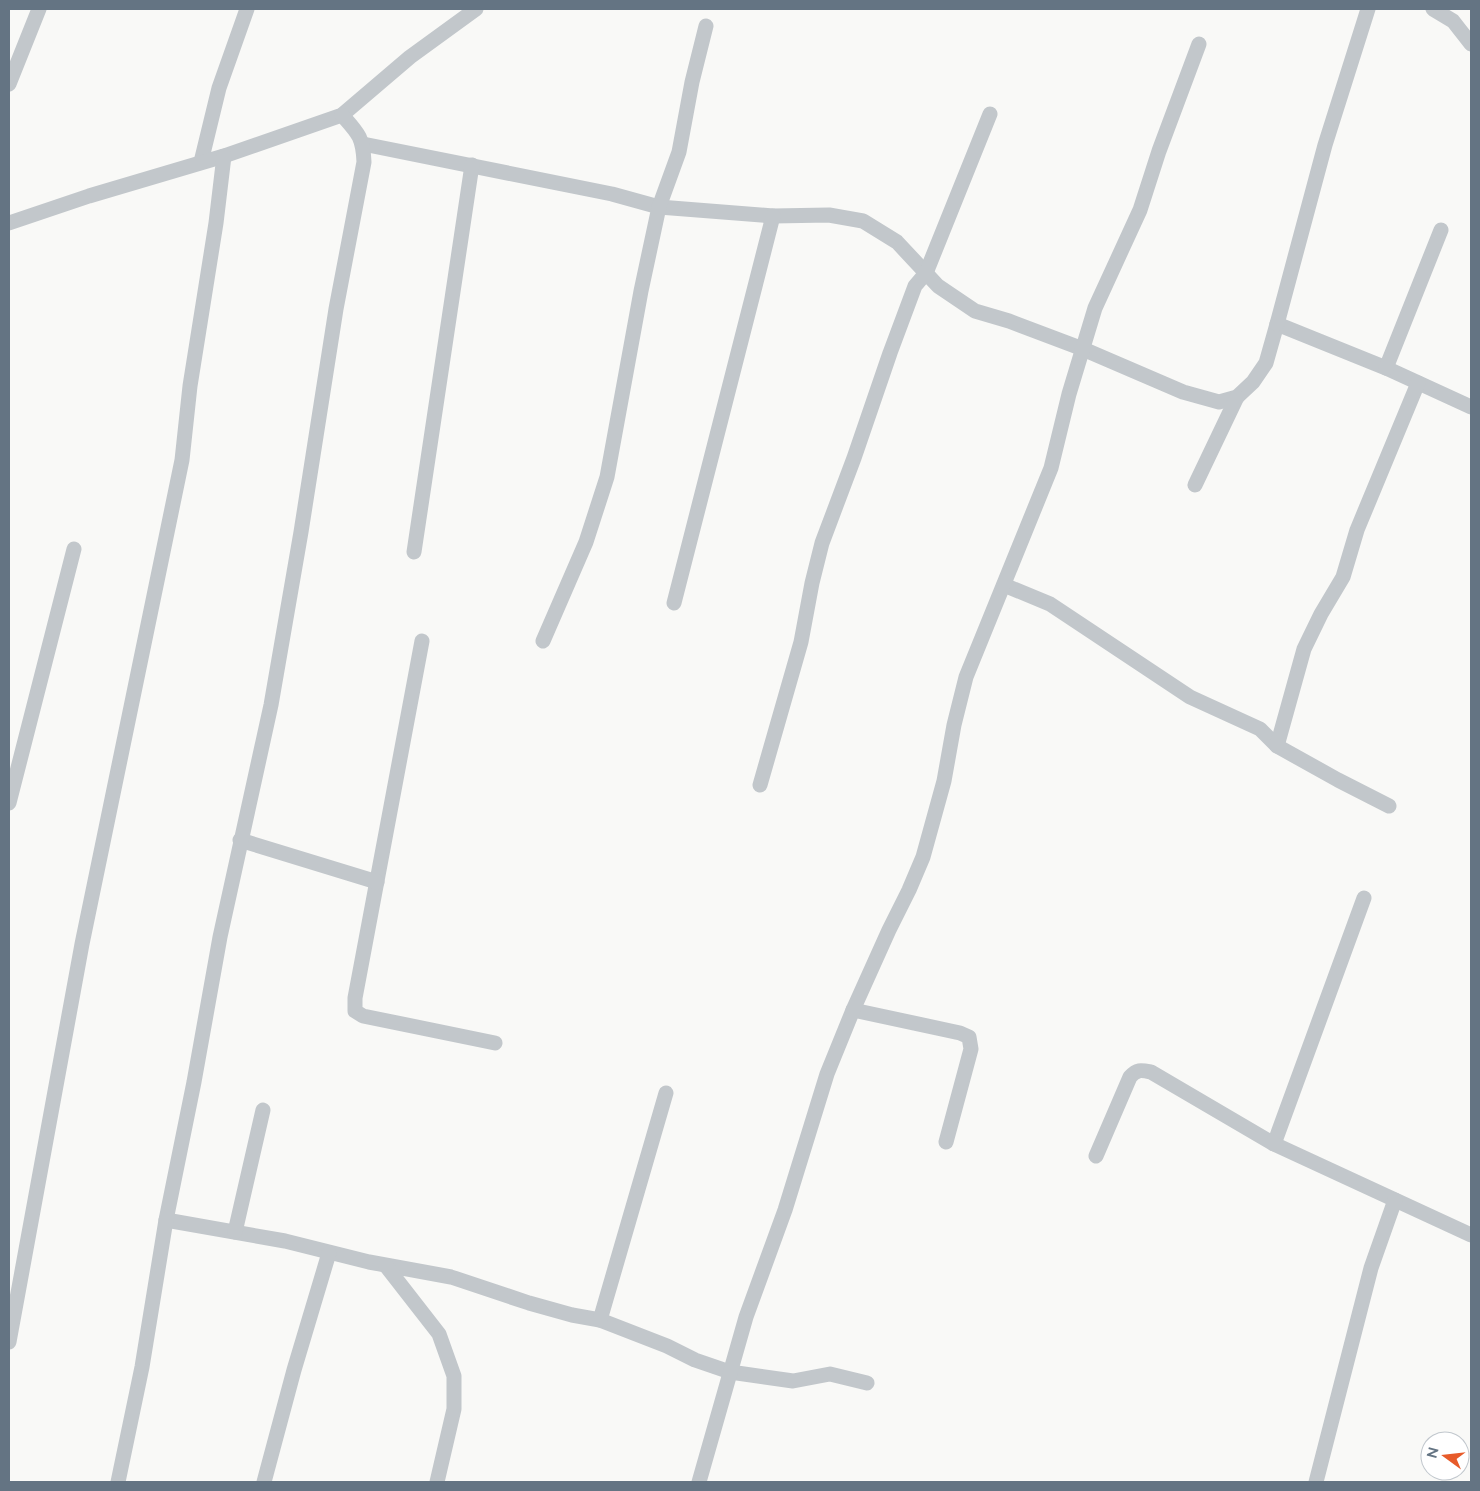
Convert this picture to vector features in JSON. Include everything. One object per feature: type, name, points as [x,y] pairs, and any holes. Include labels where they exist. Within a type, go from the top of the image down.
[{"type":"street","points":[[9,84],[38,9]]},
{"type":"street","points":[[201,162],[219,88],[247,9]]},
{"type":"street","points":[[9,223],[89,196],[224,156],[342,115],[410,57],[476,9]]},
{"type":"street","points":[[1195,485],[1237,397],[1253,382],[1266,363],[1324,145],[1368,9]]},
{"type":"street","points":[[1433,9],[1453,21],[1471,44]]},
{"type":"street","points":[[544,641],[586,542],[606,477],[659,207],[679,152],[692,82],[706,26]]},
{"type":"street","points":[[698,1482],[746,1317],[785,1210],[827,1074],[888,930],[909,890],[923,857],[944,781],[954,725],[966,676],[1051,468],[1095,308],[1140,210],[1159,151],[1199,44]]},
{"type":"street","points":[[760,785],[801,642],[822,543],[915,286],[926,273],[990,114]]},
{"type":"street","points":[[118,1482],[142,1367],[166,1220],[194,1082],[220,937],[271,705],[303,522],[336,309],[364,162],[363,144],[358,134],[342,115]]},
{"type":"street","points":[[363,144],[612,194],[659,207],[773,216],[829,215],[863,221],[897,242],[938,286],[975,310],[1083,349],[1183,392],[1219,402],[1237,397]]},
{"type":"street","points":[[9,1342],[82,944],[182,460],[190,386],[216,223],[224,156]]},
{"type":"street","points":[[414,552],[472,165]]},
{"type":"street","points":[[674,603],[773,216]]},
{"type":"street","points":[[1386,368],[1441,230]]},
{"type":"street","points":[[1277,324],[1386,368],[1471,407]]},
{"type":"street","points":[[1276,746],[1304,649],[1321,614],[1343,577],[1357,530],[1418,383]]},
{"type":"street","points":[[9,803],[74,549]]},
{"type":"street","points":[[1004,585],[1050,604],[1190,697],[1260,729],[1276,746],[1389,806]]},
{"type":"street","points":[[422,641],[355,998],[355,1011],[363,1016],[495,1043]]},
{"type":"street","points":[[240,840],[377,882]]},
{"type":"street","points":[[1274,1144],[1364,898]]},
{"type":"street","points":[[853,1010],[960,1033],[969,1037],[971,1049],[946,1142]]},
{"type":"street","points":[[1096,1156],[1130,1077],[1135,1071],[1151,1072],[1274,1144],[1471,1235]]},
{"type":"street","points":[[600,1320],[666,1093]]},
{"type":"street","points":[[235,1232],[263,1110]]},
{"type":"street","points":[[1316,1482],[1371,1268],[1395,1200]]},
{"type":"street","points":[[166,1220],[285,1241],[386,1266],[451,1277],[528,1303],[572,1315],[600,1320],[667,1346],[695,1360],[730,1372],[793,1381],[830,1374],[867,1383]]},
{"type":"street","points":[[264,1482],[294,1370],[329,1253]]},
{"type":"street","points":[[386,1266],[439,1334],[454,1376],[454,1409],[437,1482]]}]
